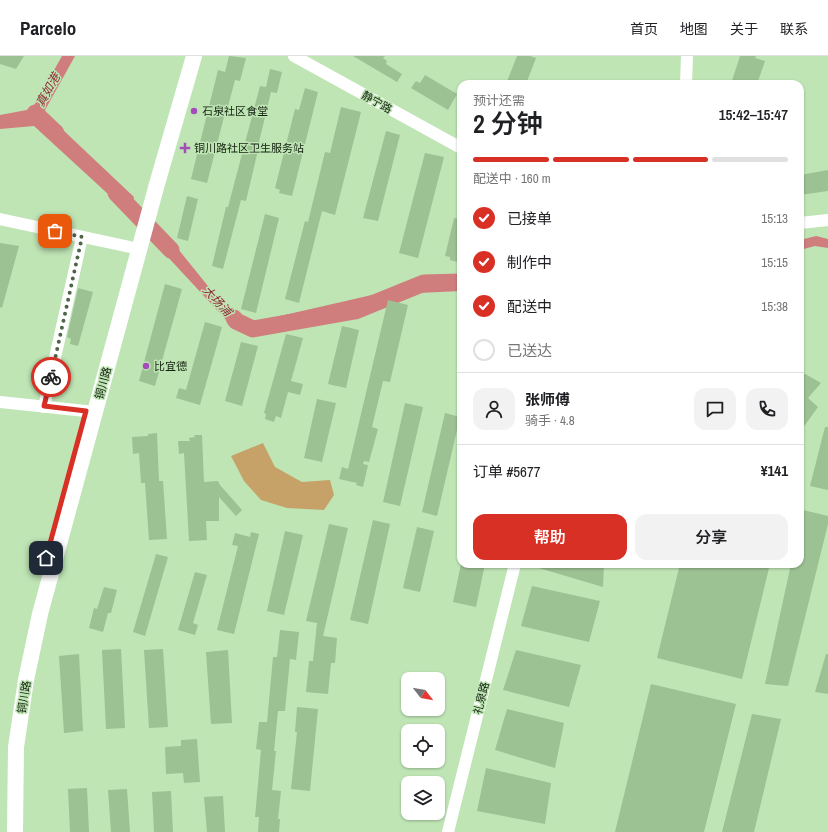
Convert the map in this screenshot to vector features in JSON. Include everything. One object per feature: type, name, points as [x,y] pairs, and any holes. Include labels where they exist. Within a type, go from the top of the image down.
[{"type":"main road","name":"铜川路","points":[[6,832],[5,818],[9,747],[19,679],[32,611],[90,411],[145,211],[183,56]]},
{"type":"main road","name":"铜川路","points":[[145,211],[194,56]]},
{"type":"main road","name":"铜川路","points":[[15,832],[16,747],[26,680],[40,614],[130,248],[139,233]]},
{"type":"street","name":"静宁路","points":[[294,56],[457,146]]},
{"type":"street","points":[[686,80],[687,56]]},
{"type":"street","points":[[0,219],[130,248]]},
{"type":"street","points":[[804,223],[828,220]]},
{"type":"street","points":[[44,406],[82,237]]},
{"type":"street","points":[[0,402],[90,411]]},
{"type":"street","name":"礼泉路","points":[[448,832],[514,568]]},
{"type":"shaded area","points":[[263,443],[275,467],[302,482],[330,480],[334,495],[324,510],[287,508],[261,500],[244,481],[231,456]]},
{"type":"water","name":"真如港","points":[[62,56],[75,56],[44,112],[134,197],[129,216],[108,194],[34,126],[0,129],[0,115],[32,109]]},
{"type":"water","points":[[156,227],[174,244],[233,317],[254,322],[424,283],[457,280],[457,291],[397,294],[355,311],[253,329],[229,323],[166,255],[155,234]]},
{"type":"water","points":[[816,236],[828,239],[828,248],[815,246],[804,249],[804,239]]},
{"type":"building","points":[[0,56],[24,56],[16,69],[0,64]]},
{"type":"building","points":[[229,56],[246,58],[240,81],[235,80],[207,183],[191,179],[218,70],[225,72]]},
{"type":"building","points":[[353,56],[385,56],[383,58],[387,61],[386,64],[402,74],[397,82]]},
{"type":"building","points":[[517,56],[530,56],[536,58],[528,80],[508,80]]},
{"type":"building","points":[[740,56],[756,56],[755,58],[765,61],[758,80],[732,80]]},
{"type":"building","points":[[270,69],[282,72],[277,93],[271,92],[246,201],[241,200],[223,269],[212,266],[226,207],[228,207],[260,86],[266,87]]},
{"type":"building","points":[[425,75],[457,94],[448,110],[411,88],[416,81],[420,83]]},
{"type":"building","points":[[305,88],[318,92],[292,196],[279,193],[280,190],[275,188],[295,109],[299,110]]},
{"type":"building","points":[[341,107],[361,112],[335,215],[322,211],[299,303],[285,299],[305,221],[308,222],[325,152],[330,153]]},
{"type":"building","points":[[386,131],[400,135],[378,221],[363,218]]},
{"type":"building","points":[[425,153],[444,157],[418,258],[399,253]]},
{"type":"building","points":[[828,170],[828,191],[804,194],[804,174]]},
{"type":"building","points":[[187,196],[198,199],[188,241],[177,238]]},
{"type":"building","points":[[265,214],[279,218],[256,313],[241,309]]},
{"type":"building","points":[[454,218],[457,218],[457,262],[450,260],[450,257],[445,256]]},
{"type":"building","points":[[0,243],[19,246],[2,308],[0,307]]},
{"type":"building","points":[[165,284],[182,289],[155,386],[139,381]]},
{"type":"building","points":[[78,288],[93,292],[78,346],[70,344],[71,339],[67,337]]},
{"type":"building","points":[[388,300],[408,305],[390,382],[383,381],[372,427],[378,429],[369,462],[364,461],[363,464],[368,465],[363,487],[356,485],[357,483],[339,479],[342,467],[348,469]]},
{"type":"building","points":[[205,322],[222,327],[200,405],[176,398],[179,388],[186,390]]},
{"type":"building","points":[[342,326],[359,330],[346,388],[328,384]]},
{"type":"building","points":[[286,334],[303,338],[291,381],[303,384],[300,395],[288,392],[281,418],[276,416],[274,422],[265,419],[266,414],[264,413]]},
{"type":"building","points":[[241,342],[258,346],[242,406],[225,401]]},
{"type":"building","points":[[804,373],[821,383],[808,398],[818,407],[804,426]]},
{"type":"building","points":[[317,399],[336,403],[322,462],[304,458]]},
{"type":"building","points":[[405,403],[423,407],[400,506],[383,502]]},
{"type":"building","points":[[445,413],[457,416],[457,430],[437,516],[422,512]]},
{"type":"building","points":[[825,427],[828,427],[828,490],[810,486]]},
{"type":"building","points":[[157,433],[159,481],[163,481],[167,539],[149,540],[145,483],[141,483],[139,453],[133,454],[132,437],[148,436],[148,434]]},
{"type":"building","points":[[194,435],[202,435],[204,482],[218,481],[242,510],[236,516],[219,497],[219,521],[206,521],[207,540],[189,541],[184,453],[179,454],[178,441],[190,441],[189,438],[195,437]]},
{"type":"building","points":[[804,510],[828,516],[828,524],[788,686],[765,684],[790,568],[804,568]]},
{"type":"building","points":[[373,520],[390,524],[368,624],[350,620]]},
{"type":"building","points":[[329,524],[348,528],[323,636],[337,638],[335,663],[331,663],[328,694],[306,692],[309,661],[313,661],[317,623],[306,621]]},
{"type":"building","points":[[417,527],[434,531],[420,592],[403,588]]},
{"type":"building","points":[[285,531],[303,535],[284,615],[267,611]]},
{"type":"building","points":[[251,532],[259,534],[234,634],[217,630],[238,546],[232,545],[235,533],[250,537]]},
{"type":"building","points":[[156,554],[168,557],[145,636],[133,632]]},
{"type":"building","points":[[460,568],[484,568],[476,607],[453,602]]},
{"type":"building","points":[[539,568],[604,568],[603,587]]},
{"type":"building","points":[[679,568],[769,568],[742,679],[657,658]]},
{"type":"building","points":[[195,572],[207,575],[193,623],[198,625],[195,635],[178,630]]},
{"type":"building","points":[[532,586],[600,601],[589,642],[521,626]]},
{"type":"building","points":[[104,587],[117,590],[111,613],[108,613],[103,632],[89,628],[94,608],[97,609]]},
{"type":"building","points":[[280,630],[299,632],[296,660],[290,659],[285,711],[278,711],[274,751],[276,751],[272,790],[281,791],[278,819],[280,819],[279,832],[258,832],[259,817],[255,817],[261,750],[256,749],[259,722],[267,722],[273,657],[277,657]]},
{"type":"building","points":[[121,649],[125,728],[106,729],[102,650]]},
{"type":"building","points":[[163,649],[168,727],[149,728],[144,650]]},
{"type":"building","points":[[228,650],[232,723],[211,724],[206,652]]},
{"type":"building","points":[[516,650],[581,665],[569,707],[503,690]]},
{"type":"building","points":[[79,654],[83,731],[64,733],[59,656]]},
{"type":"building","points":[[826,654],[828,654],[828,694],[815,692]]},
{"type":"building","points":[[651,684],[736,704],[704,832],[615,832]]},
{"type":"building","points":[[297,707],[318,709],[310,791],[291,789],[297,732],[295,732]]},
{"type":"building","points":[[507,709],[564,723],[555,768],[495,750]]},
{"type":"building","points":[[752,714],[781,719],[754,832],[722,832]]},
{"type":"building","points":[[197,739],[200,782],[184,783],[183,773],[166,774],[165,747],[181,746],[181,740]]},
{"type":"building","points":[[486,768],[551,783],[545,824],[477,811]]},
{"type":"building","points":[[87,788],[89,832],[70,832],[68,789]]},
{"type":"building","points":[[127,789],[130,832],[111,832],[108,790]]},
{"type":"building","points":[[171,791],[173,832],[154,832],[152,792]]},
{"type":"building","points":[[223,796],[225,832],[207,832],[204,797]]},
{"type":"waterway","name":"大场浦","points":[[35,113],[56,133]]},
{"type":"waterway","name":"大场浦","points":[[116,193],[171,250]]},
{"type":"waterway","name":"大场浦","points":[[234,318],[236,321],[253,329],[355,311],[424,283],[457,282]]},
{"type":"way so far","points":[[51,377],[82,237],[55,231]]},
{"type":"place","name":"石泉社区食堂","points":[[194,111]]},
{"type":"place","name":"铜川路社区卫生服务站","points":[[185,148]]},
{"type":"place","name":"比宜德","points":[[146,366]]},
{"type":"route","points":[[46,558],[86,411],[44,406],[51,377]]}]
